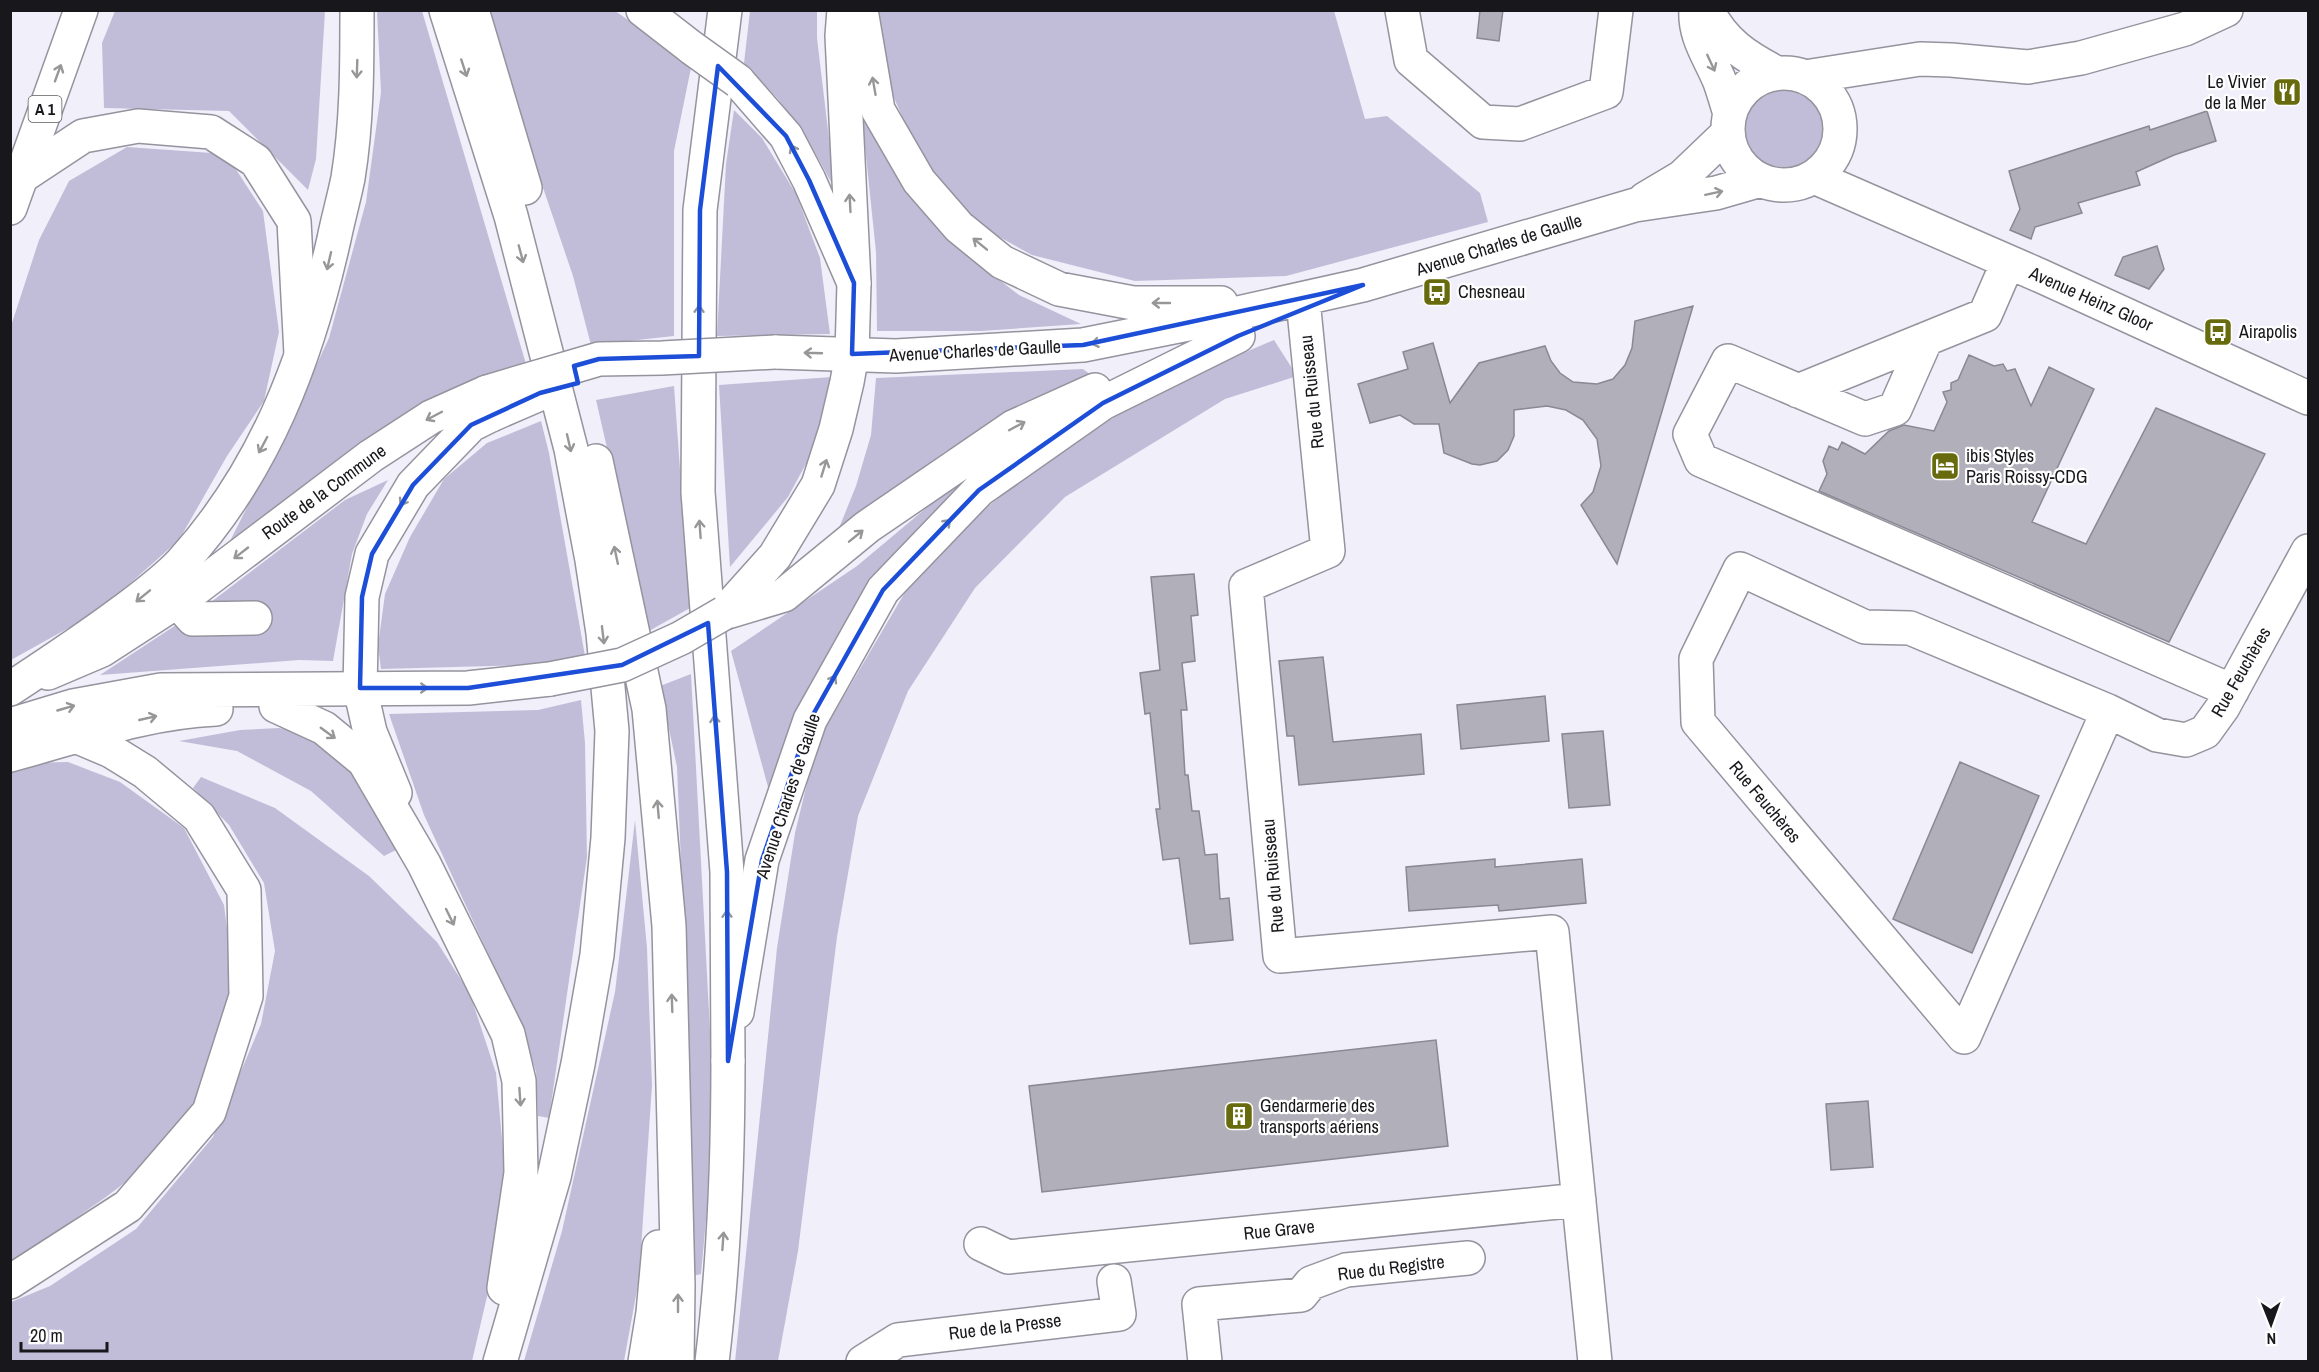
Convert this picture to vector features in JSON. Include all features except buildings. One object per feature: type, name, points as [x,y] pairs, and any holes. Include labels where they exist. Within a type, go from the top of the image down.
[{"type":"main road","name":"A 1","points":[[10,208],[81,10]]},
{"type":"main road","points":[[10,689],[92,634],[142,597],[180,564],[212,525],[246,477],[277,419],[320,300],[348,177],[357,72],[357,10]]},
{"type":"main road","points":[[446,10],[511,216],[571,449],[603,633],[612,730],[608,838],[597,955],[554,1177],[500,1362]]},
{"type":"main road","points":[[472,10],[548,268],[580,391],[649,709],[669,926],[673,1043],[677,1362]]},
{"type":"main road","points":[[643,10],[738,81],[786,136],[809,180],[854,282]]},
{"type":"main road","points":[[711,1362],[718,1311],[728,1174],[727,872],[698,492],[700,210],[725,10]]},
{"type":"main road","points":[[10,725],[73,705],[161,690],[468,688],[550,679],[622,665],[681,638],[724,613],[775,556],[818,485],[836,429],[852,354],[854,282],[842,36],[844,10]]},
{"type":"main road","name":"Avenue Charles de Gaulle","points":[[861,10],[878,110],[919,181],[959,227],[1002,262],[1059,289],[1133,303],[1293,307]]},
{"type":"main road","points":[[1402,10],[1411,60],[1483,122],[1520,124],[1606,92],[1616,10]]},
{"type":"main road","points":[[1696,10],[1695,19],[1701,41],[1720,82],[1729,124],[1731,148],[1738,161],[1748,172],[1775,185],[1790,185],[1814,177],[1827,166],[1840,133],[1864,86],[1892,63]]},
{"type":"main road","points":[[1707,10],[1716,27],[1747,57],[1791,75],[1814,80],[1828,92],[1836,105],[1840,133],[1873,202]]},
{"type":"main road","points":[[1729,124],[1734,102],[1744,89],[1759,78],[1920,59],[2028,67],[2081,58],[2185,29],[2226,10]]},
{"type":"main road","name":"Avenue Charles de Gaulle","points":[[1635,205],[1682,177],[1729,124]]},
{"type":"main road","points":[[21,177],[83,136],[138,126],[211,132],[256,161],[294,221],[301,354]]},
{"type":"main road","name":"Avenue Heinz Gloor","points":[[1814,177],[2308,398]]},
{"type":"main road","name":"Avenue Charles de Gaulle","points":[[662,358],[775,352],[896,356],[1083,345],[1293,307],[1635,205],[1716,193],[1761,180]]},
{"type":"main road","points":[[1798,391],[1985,315],[2008,262]]},
{"type":"main road","name":"Avenue Charles de Gaulle","points":[[728,1061],[762,860],[810,720],[883,590],[979,490],[1103,403],[1293,307]]},
{"type":"main road","name":"Rue du Ruisseau","points":[[1293,307],[1328,551],[1246,586],[1280,956],[1552,932],[1579,1200]]},
{"type":"main road","name":"Avenue Charles de Gaulle","points":[[724,613],[784,595],[867,527],[1013,427],[1120,378],[1238,336]]},
{"type":"main road","points":[[1926,339],[1895,409],[1865,419],[1728,361],[1690,434],[1701,460],[2232,691]]},
{"type":"main road","name":"Route de la Commune","points":[[10,689],[102,650],[177,601],[371,456],[431,417],[489,404],[599,359],[662,358]]},
{"type":"main road","points":[[424,864],[370,732],[360,688],[362,597],[372,554],[413,484],[489,404]]},
{"type":"main road","name":"Rue Feuchères","points":[[2108,711],[1964,1037],[1698,722],[1696,659],[1740,569],[1865,627],[1910,628],[2108,711],[2157,735],[2186,740],[2205,732],[2223,707],[2308,551]]},
{"type":"main road","points":[[177,601],[194,619],[255,618]]},
{"type":"main road","points":[[10,755],[145,718],[180,711],[276,706],[312,688]]},
{"type":"main road","points":[[276,706],[324,729],[364,761],[424,864],[508,1034],[519,1081],[521,1173],[493,1362]]},
{"type":"main road","points":[[10,1282],[128,1206],[210,1112],[246,996],[244,890],[199,818],[145,772],[111,751],[78,736]]},
{"type":"main road","points":[[645,1362],[653,1313],[662,1216],[673,1043]]},
{"type":"main road","points":[[1579,1200],[1595,1362]]},
{"type":"main road","name":"Rue Grave","points":[[981,1244],[1008,1257],[1579,1200]]},
{"type":"main road","name":"Rue du Registre","points":[[1205,1362],[1200,1304],[1301,1295],[1311,1283],[1346,1270],[1468,1258]]},
{"type":"main road","name":"Rue de la Presse","points":[[864,1362],[898,1340],[1119,1314],[1114,1281]]},
{"type":"highlighted area","points":[[718,66],[786,136],[809,180],[854,283],[852,354],[1083,345],[1363,285],[1238,336],[1103,403],[979,490],[883,590],[810,720],[762,860],[728,1061],[727,872],[708,623],[622,665],[468,688],[360,688],[362,597],[372,554],[413,485],[471,425],[540,393],[578,383],[574,366],[599,359],[699,356],[700,210]]},
{"type":"shaded area","points":[[115,11],[325,11],[316,159],[308,190],[229,111],[104,108],[102,43]]},
{"type":"shaded area","points":[[377,11],[422,11],[526,364],[227,547],[292,418],[329,338],[366,202],[381,92]]},
{"type":"shaded area","points":[[483,11],[615,11],[692,63],[674,151],[674,336],[591,345],[573,276]]},
{"type":"shaded area","points":[[750,11],[817,11],[817,38],[835,189],[809,142],[778,99],[744,63]]},
{"type":"shaded area","points":[[874,11],[1334,11],[1365,119],[1387,116],[1480,193],[1488,222],[1286,276],[1135,281],[1032,255],[967,219],[918,152],[886,80]]},
{"type":"shaded area","points":[[857,70],[878,139],[905,191],[968,256],[1019,295],[1081,324],[981,331],[877,331],[876,252]]},
{"type":"shaded area","points":[[1784,85],[1800,88],[1813,97],[1822,110],[1825,126],[1822,142],[1813,155],[1800,164],[1784,167],[1768,164],[1755,155],[1746,142],[1743,126],[1746,110],[1755,97],[1768,88]]},
{"type":"shaded area","points":[[734,110],[762,138],[796,194],[820,258],[830,334],[717,336],[726,164]]},
{"type":"shaded area","points":[[127,147],[226,154],[263,211],[279,332],[264,401],[227,456],[179,540],[99,611],[11,660],[11,326],[39,240],[69,181]]},
{"type":"shaded area","points":[[1274,340],[1297,376],[1225,399],[1065,497],[975,588],[908,691],[858,816],[837,937],[798,1251],[778,1361],[735,1362],[777,948],[795,833],[817,742],[904,594],[965,524],[1017,484],[1126,409],[1192,375]]},
{"type":"shaded area","points":[[1083,369],[1091,375],[946,451],[839,528],[856,486],[871,435],[876,378]]},
{"type":"shaded area","points":[[832,377],[820,438],[788,497],[730,567],[719,385]]},
{"type":"shaded area","points":[[674,386],[690,608],[649,631],[596,400]]},
{"type":"shaded area","points":[[541,421],[549,453],[585,656],[528,665],[381,669],[378,646],[385,594],[410,537],[444,479],[487,443]]},
{"type":"shaded area","points":[[388,480],[367,514],[352,554],[333,661],[299,660],[100,675],[211,602],[345,500]]},
{"type":"shaded area","points":[[956,483],[964,490],[771,798],[731,651],[857,566]]},
{"type":"shaded area","points":[[691,674],[712,1068],[707,1209],[701,1274],[688,1277],[689,1057],[677,767],[660,686]]},
{"type":"shaded area","points":[[581,700],[585,743],[587,857],[549,1118],[538,1116],[536,1072],[522,1027],[424,815],[389,714],[538,710]]},
{"type":"shaded area","points":[[279,728],[310,733],[345,762],[396,850],[384,856],[311,791],[237,751],[179,741],[240,730]]},
{"type":"shaded area","points":[[68,762],[120,782],[184,828],[224,905],[232,969],[228,1012],[210,1066],[189,1117],[161,1155],[53,1234],[24,1259],[11,1262],[11,766],[20,763]]},
{"type":"shaded area","points":[[201,777],[275,808],[369,876],[437,942],[470,994],[496,1073],[505,1172],[496,1258],[472,1361],[11,1362],[11,1302],[50,1286],[136,1229],[213,1137],[261,1024],[275,951],[264,883],[229,825],[193,788]]},
{"type":"shaded area","points":[[635,820],[647,948],[652,1085],[639,1279],[624,1361],[524,1361],[562,1231],[615,992]]},
{"type":"place","name":"Le Vivier de la Mer","points":[[2287,92]]},
{"type":"place","name":"Chesneau","points":[[1437,292]]},
{"type":"place","name":"Airapolis","points":[[2218,332]]},
{"type":"place","name":"ibis Styles Paris Roissy-CDG","points":[[1945,466]]},
{"type":"place","name":"Gendarmerie des transports aériens","points":[[1239,1116]]}]
